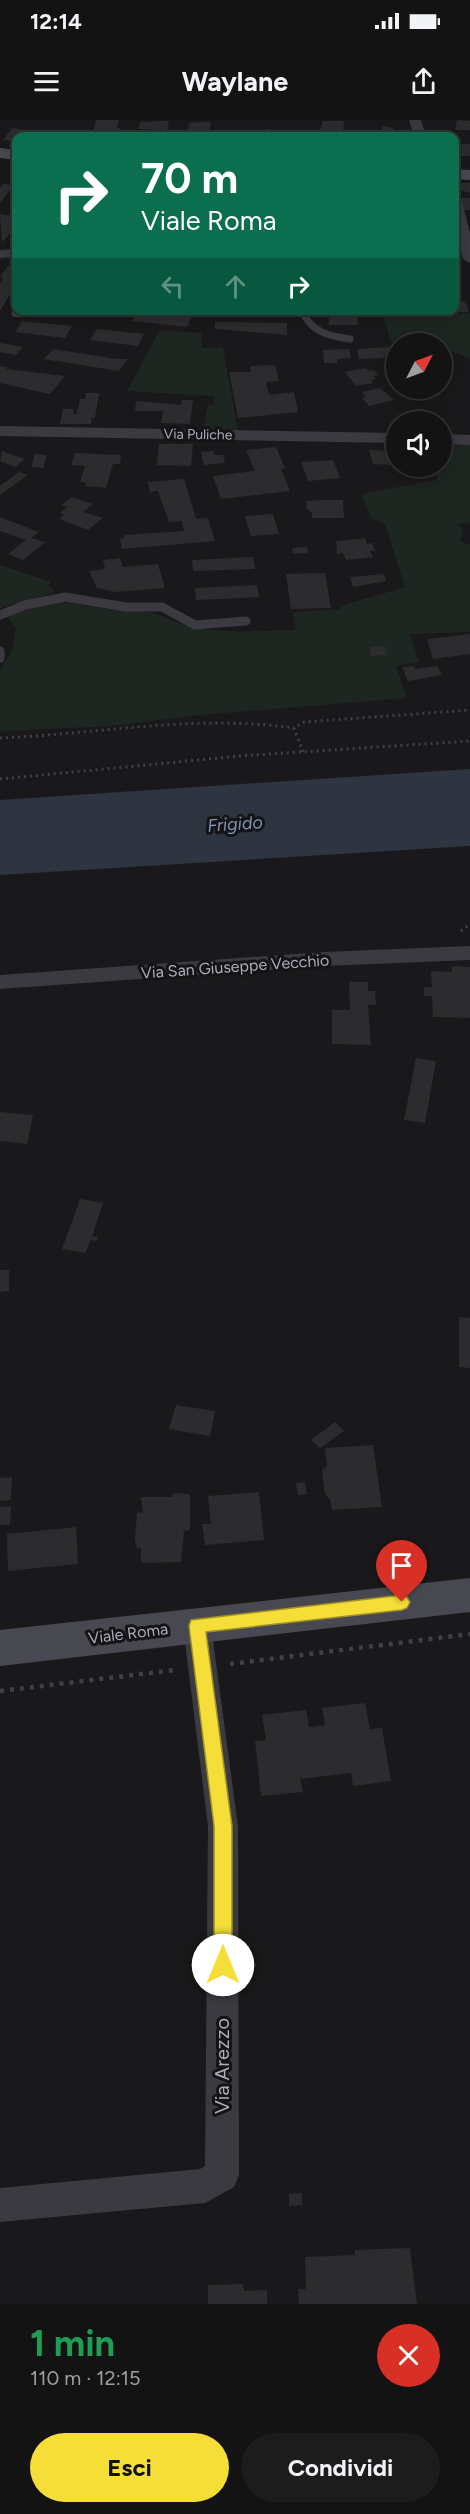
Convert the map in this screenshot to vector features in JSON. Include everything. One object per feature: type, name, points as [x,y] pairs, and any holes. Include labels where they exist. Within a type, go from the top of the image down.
[{"type":"main road","name":"Viale Roma","points":[[0,1648],[470,1595]]},
{"type":"street","points":[[459,234],[470,259]]},
{"type":"street","name":"Via Puliche","points":[[0,431],[386,438]]},
{"type":"street","points":[[452,439],[470,440]]},
{"type":"street","name":"Via San Giuseppe Vecchio","points":[[0,982],[324,959],[470,953]]},
{"type":"street","name":"Via Arezzo","points":[[0,2205],[205,2186],[222,2175],[223,1826],[197,1626]]},
{"type":"lane","points":[[304,315],[310,327],[327,335],[350,339]]},
{"type":"lane","points":[[0,615],[25,605],[65,597],[126,607],[162,607],[195,625],[246,621]]},
{"type":"lane","points":[[0,651],[0,658]]},
{"type":"path","points":[[0,738],[46,738],[209,721],[258,721],[294,728],[304,722],[470,710]]},
{"type":"path","points":[[294,728],[303,752]]},
{"type":"path","points":[[0,779],[303,752],[470,741]]},
{"type":"path","points":[[0,1691],[470,1634]]},
{"type":"shaded area","points":[[470,313],[470,359],[452,352],[452,333],[388,333],[382,315]]},
{"type":"shaded area","points":[[160,330],[201,333],[202,348],[223,348],[238,430],[203,429],[208,405],[214,405],[215,396],[127,391]]},
{"type":"shaded area","points":[[452,445],[470,445],[470,522],[458,524],[463,530],[460,540],[465,544],[470,544],[470,632],[410,634],[419,662],[396,666],[407,698],[199,715],[112,726],[0,731],[0,670],[12,651],[16,628],[8,617],[35,605],[57,602],[146,612],[190,627],[207,630],[296,630],[292,612],[339,609],[344,605],[405,587],[385,524],[371,518],[361,494],[437,480],[437,477],[452,477]]},
{"type":"shaded area","points":[[0,565],[51,582],[48,586],[56,592],[0,608]]},
{"type":"water","name":"Frigido","points":[[470,769],[470,846],[0,875],[0,800]]},
{"type":"building","points":[[96,120],[119,120],[117,128],[120,128],[119,132],[93,132]]},
{"type":"building","points":[[457,120],[470,121],[470,130],[455,130]]},
{"type":"building","points":[[169,121],[167,130],[138,129],[140,122]]},
{"type":"building","points":[[323,121],[344,121],[343,132],[319,132]]},
{"type":"building","points":[[211,122],[208,132],[188,132],[189,123]]},
{"type":"building","points":[[382,126],[393,128],[393,132],[382,132]]},
{"type":"building","points":[[12,128],[46,132],[12,132],[12,141],[3,140]]},
{"type":"building","points":[[266,129],[295,132],[266,132]]},
{"type":"building","points":[[462,144],[470,144],[470,156],[459,156],[459,148]]},
{"type":"building","points":[[459,183],[470,183],[470,193],[459,190]]},
{"type":"building","points":[[3,184],[12,185],[0,203],[0,188]]},
{"type":"building","points":[[460,198],[470,198],[470,210],[463,210]]},
{"type":"building","points":[[0,214],[12,216],[12,231],[2,242]]},
{"type":"building","points":[[8,266],[12,266],[12,291],[0,311],[0,284],[3,279],[0,277]]},
{"type":"building","points":[[465,301],[469,312],[459,312],[459,302]]},
{"type":"building","points":[[135,315],[193,315],[187,327],[133,321]]},
{"type":"building","points":[[328,315],[357,315],[358,325],[329,325]]},
{"type":"building","points":[[22,321],[72,326],[65,338],[15,332]]},
{"type":"building","points":[[215,322],[287,323],[287,335],[215,329]]},
{"type":"building","points":[[97,329],[144,334],[138,346],[90,340]]},
{"type":"building","points":[[0,343],[23,347],[16,355],[0,352]]},
{"type":"building","points":[[386,347],[386,356],[359,359],[357,349]]},
{"type":"building","points":[[53,349],[128,359],[119,371],[44,359]]},
{"type":"building","points":[[349,349],[351,358],[337,359],[337,363],[324,363],[323,350]]},
{"type":"building","points":[[275,365],[279,381],[266,382],[269,395],[294,392],[298,412],[238,418],[229,372],[251,372],[250,366]]},
{"type":"building","points":[[0,366],[8,367],[6,369],[65,376],[50,394],[0,383]]},
{"type":"building","points":[[366,368],[369,371],[374,370],[378,375],[373,376],[376,379],[371,380],[373,383],[356,386],[345,372]]},
{"type":"building","points":[[380,388],[386,393],[386,399],[394,400],[369,406],[362,398],[366,397],[362,392]]},
{"type":"building","points":[[86,393],[99,393],[95,418],[92,418],[91,424],[60,424],[63,409],[73,409],[73,414],[77,414],[80,399],[85,399]]},
{"type":"building","points":[[182,400],[193,400],[190,424],[161,423],[163,411],[135,411],[136,401],[181,405]]},
{"type":"building","points":[[159,444],[193,444],[191,466],[157,465]]},
{"type":"building","points":[[276,447],[285,468],[281,469],[290,491],[221,499],[213,476],[255,471],[246,450]]},
{"type":"building","points":[[369,450],[386,451],[386,465],[373,464]]},
{"type":"building","points":[[2,451],[25,459],[15,467],[0,461]]},
{"type":"building","points":[[213,451],[215,455],[223,455],[225,463],[204,465],[201,452]]},
{"type":"building","points":[[75,453],[121,455],[120,464],[113,464],[106,488],[85,486],[86,483],[80,482],[85,466],[71,465]]},
{"type":"building","points":[[35,454],[47,455],[43,468],[31,467]]},
{"type":"building","points":[[333,460],[340,478],[308,481],[301,462]]},
{"type":"building","points":[[19,472],[28,475],[0,495],[0,486]]},
{"type":"building","points":[[184,479],[196,519],[208,518],[215,541],[122,549],[120,539],[125,538],[124,535],[184,531],[182,521],[169,522],[158,491],[150,492],[148,482]]},
{"type":"building","points":[[72,497],[93,504],[83,512],[103,518],[88,530],[59,519],[64,515],[60,513],[67,507],[61,505]]},
{"type":"building","points":[[343,500],[344,518],[312,518],[306,501]]},
{"type":"building","points":[[273,514],[279,534],[251,536],[245,516]]},
{"type":"building","points":[[0,517],[39,532],[31,538],[45,542],[23,560],[8,554],[26,540],[0,531]]},
{"type":"building","points":[[365,538],[367,544],[372,543],[375,551],[370,551],[373,557],[346,560],[343,553],[337,554],[336,541]]},
{"type":"building","points":[[307,547],[308,553],[293,554],[292,548]]},
{"type":"building","points":[[253,557],[255,569],[193,571],[192,560]]},
{"type":"building","points":[[120,558],[123,567],[158,564],[165,588],[115,592],[97,588],[89,571],[105,569],[103,560]]},
{"type":"building","points":[[325,573],[331,608],[291,609],[286,574]]},
{"type":"building","points":[[384,574],[386,581],[353,587],[350,577]]},
{"type":"building","points":[[257,585],[259,597],[196,600],[195,588]]},
{"type":"building","points":[[470,634],[470,654],[433,659],[427,639]]},
{"type":"building","points":[[385,646],[387,655],[371,656],[370,647]]},
{"type":"building","points":[[414,666],[415,669],[437,666],[442,675],[408,681],[402,667]]},
{"type":"building","points":[[452,966],[470,967],[470,1018],[433,1017],[432,996],[424,996],[424,987],[432,987],[431,971],[452,972]]},
{"type":"building","points":[[349,982],[368,982],[368,991],[375,991],[376,1005],[368,1005],[371,1045],[332,1044],[332,1010],[350,1010]]},
{"type":"building","points":[[416,1058],[436,1061],[425,1123],[404,1120]]},
{"type":"building","points":[[0,1112],[33,1115],[27,1144],[0,1141]]},
{"type":"building","points":[[80,1199],[103,1203],[92,1236],[98,1237],[97,1241],[91,1240],[85,1253],[62,1249]]},
{"type":"building","points":[[0,1270],[9,1270],[9,1291],[0,1292]]},
{"type":"building","points":[[459,1317],[470,1318],[470,1368],[459,1367]]},
{"type":"building","points":[[176,1405],[215,1411],[210,1436],[169,1429]]},
{"type":"building","points":[[335,1422],[344,1431],[320,1448],[311,1440]]},
{"type":"building","points":[[373,1445],[382,1507],[332,1510],[330,1499],[325,1494],[322,1470],[327,1466],[325,1448]]},
{"type":"building","points":[[12,1477],[11,1500],[0,1501],[0,1478]]},
{"type":"building","points":[[305,1482],[307,1494],[298,1495],[296,1483]]},
{"type":"building","points":[[259,1492],[264,1540],[205,1545],[202,1524],[211,1524],[208,1496]]},
{"type":"building","points":[[173,1493],[190,1494],[190,1530],[184,1531],[181,1562],[141,1563],[141,1548],[137,1548],[135,1540],[137,1512],[143,1513],[141,1497],[172,1497]]},
{"type":"building","points":[[11,1506],[10,1525],[0,1525],[0,1507]]},
{"type":"building","points":[[76,1527],[78,1564],[8,1571],[7,1534]]},
{"type":"building","points":[[365,1703],[370,1729],[382,1728],[391,1781],[353,1786],[351,1773],[300,1779],[303,1792],[261,1796],[255,1741],[266,1740],[262,1715],[306,1710],[309,1727],[325,1725],[322,1708]]},
{"type":"building","points":[[302,2193],[302,2205],[289,2206],[289,2194]]},
{"type":"building","points":[[410,2248],[417,2304],[299,2304],[298,2289],[306,2289],[305,2257],[355,2255],[355,2250]]},
{"type":"building","points":[[243,2284],[244,2291],[267,2290],[267,2304],[208,2304],[208,2285]]},
{"type":"route","points":[[223,1965],[223,1826],[197,1626],[402,1602]]}]
